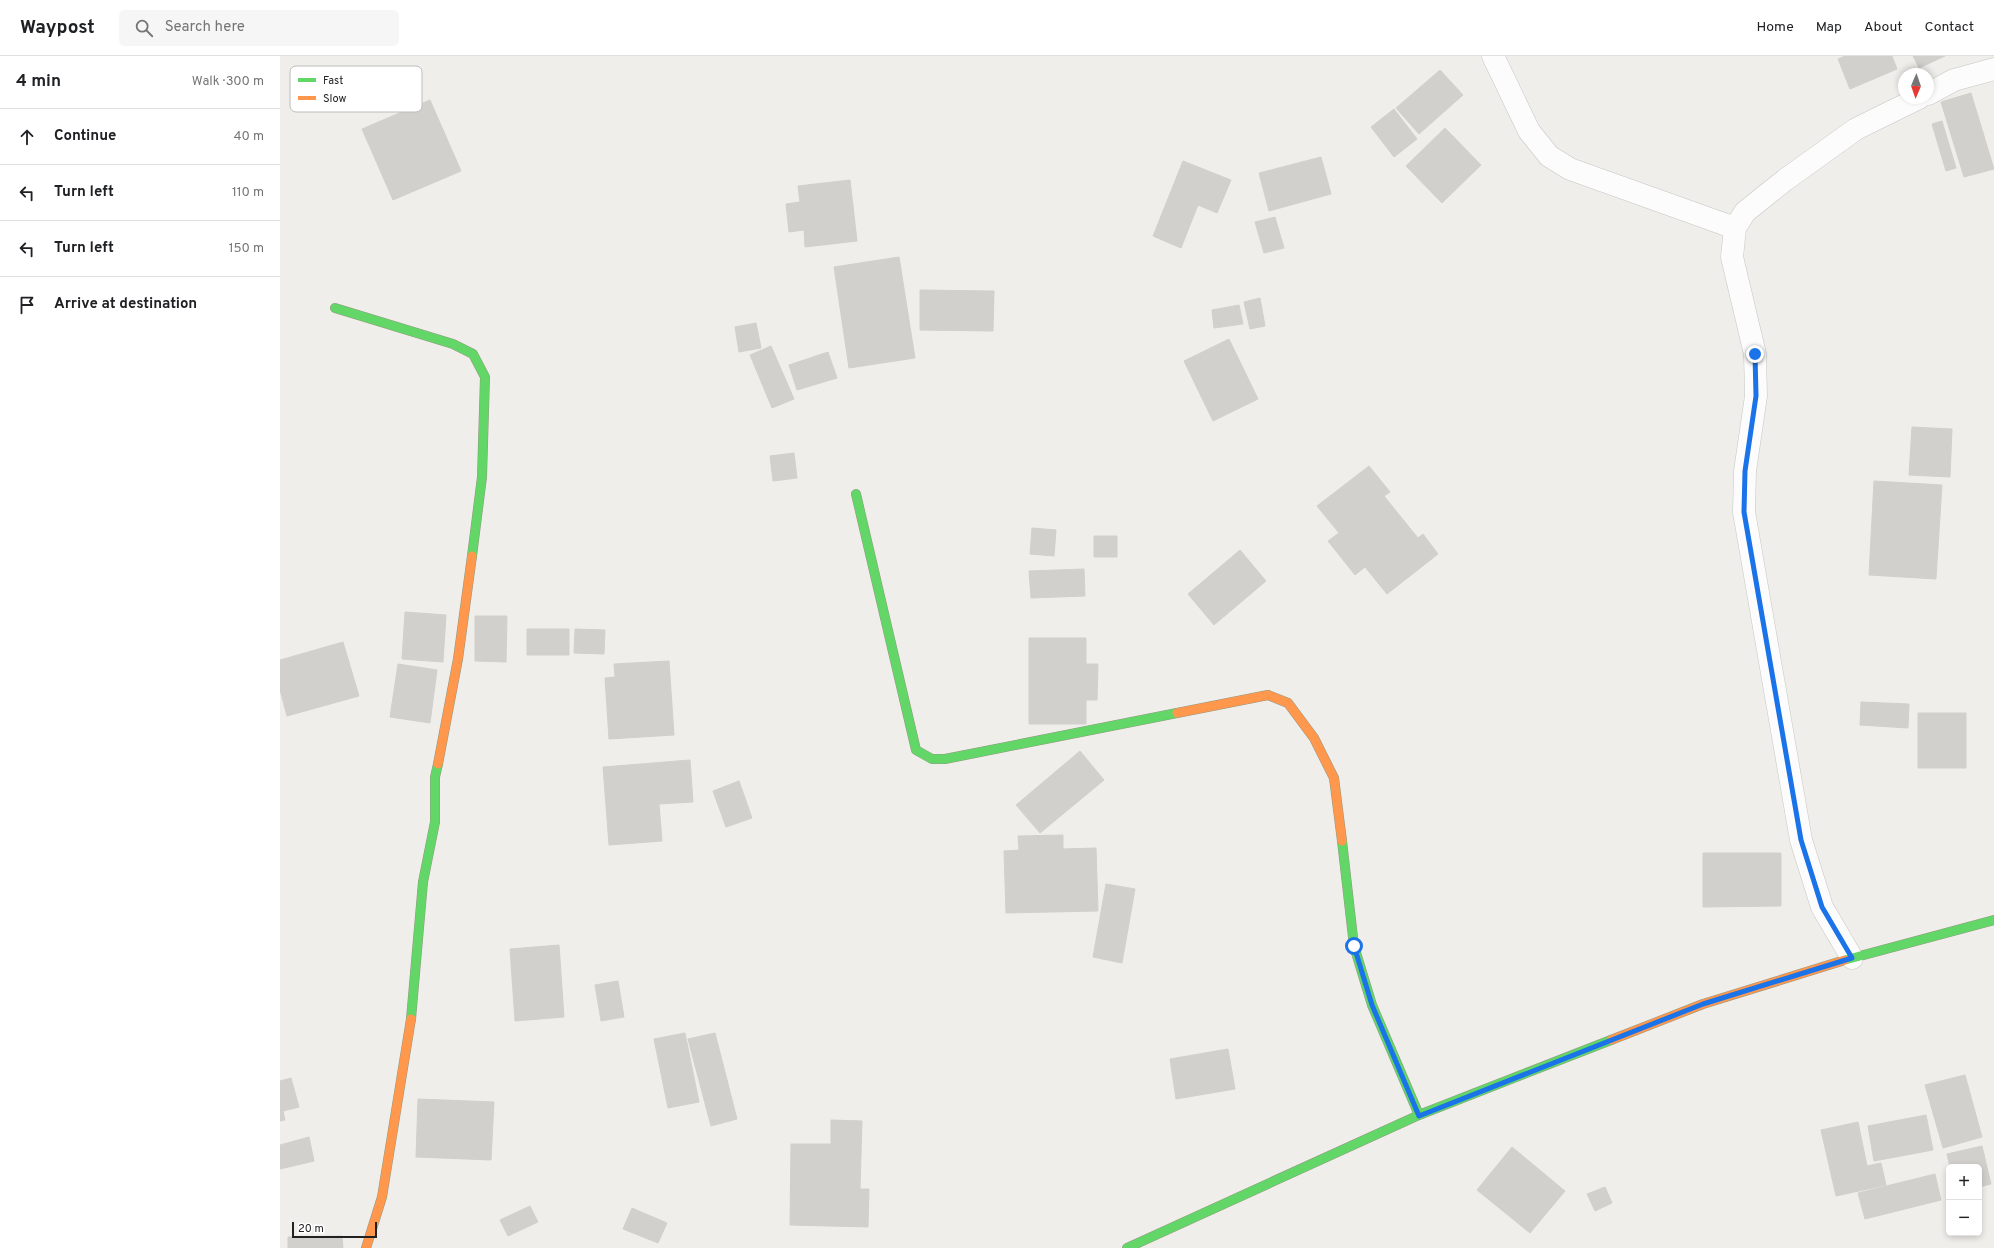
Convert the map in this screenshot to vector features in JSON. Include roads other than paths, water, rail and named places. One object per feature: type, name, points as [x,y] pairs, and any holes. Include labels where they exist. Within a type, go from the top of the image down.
[{"type":"street","points":[[1494,56],[1529,131],[1549,156],[1570,169],[1735,228]]},
{"type":"street","points":[[1934,91],[1954,80],[1994,69]]},
{"type":"street","points":[[1852,958],[1822,907],[1801,840],[1744,512],[1745,471],[1756,396],[1755,354],[1732,256],[1735,228],[1745,212],[1785,180],[1856,129],[1907,104]]},
{"type":"street","points":[[335,308],[453,344],[473,354],[485,377],[482,477],[458,658],[435,776],[435,822],[423,882],[410,1034],[382,1197],[366,1248]]},
{"type":"street","points":[[856,494],[916,750],[932,759],[945,759],[1268,695],[1288,703],[1314,738],[1334,778],[1354,946],[1372,1005],[1419,1116]]},
{"type":"street","points":[[1127,1248],[1419,1116],[1703,1004],[1852,958],[1994,920]]}]
